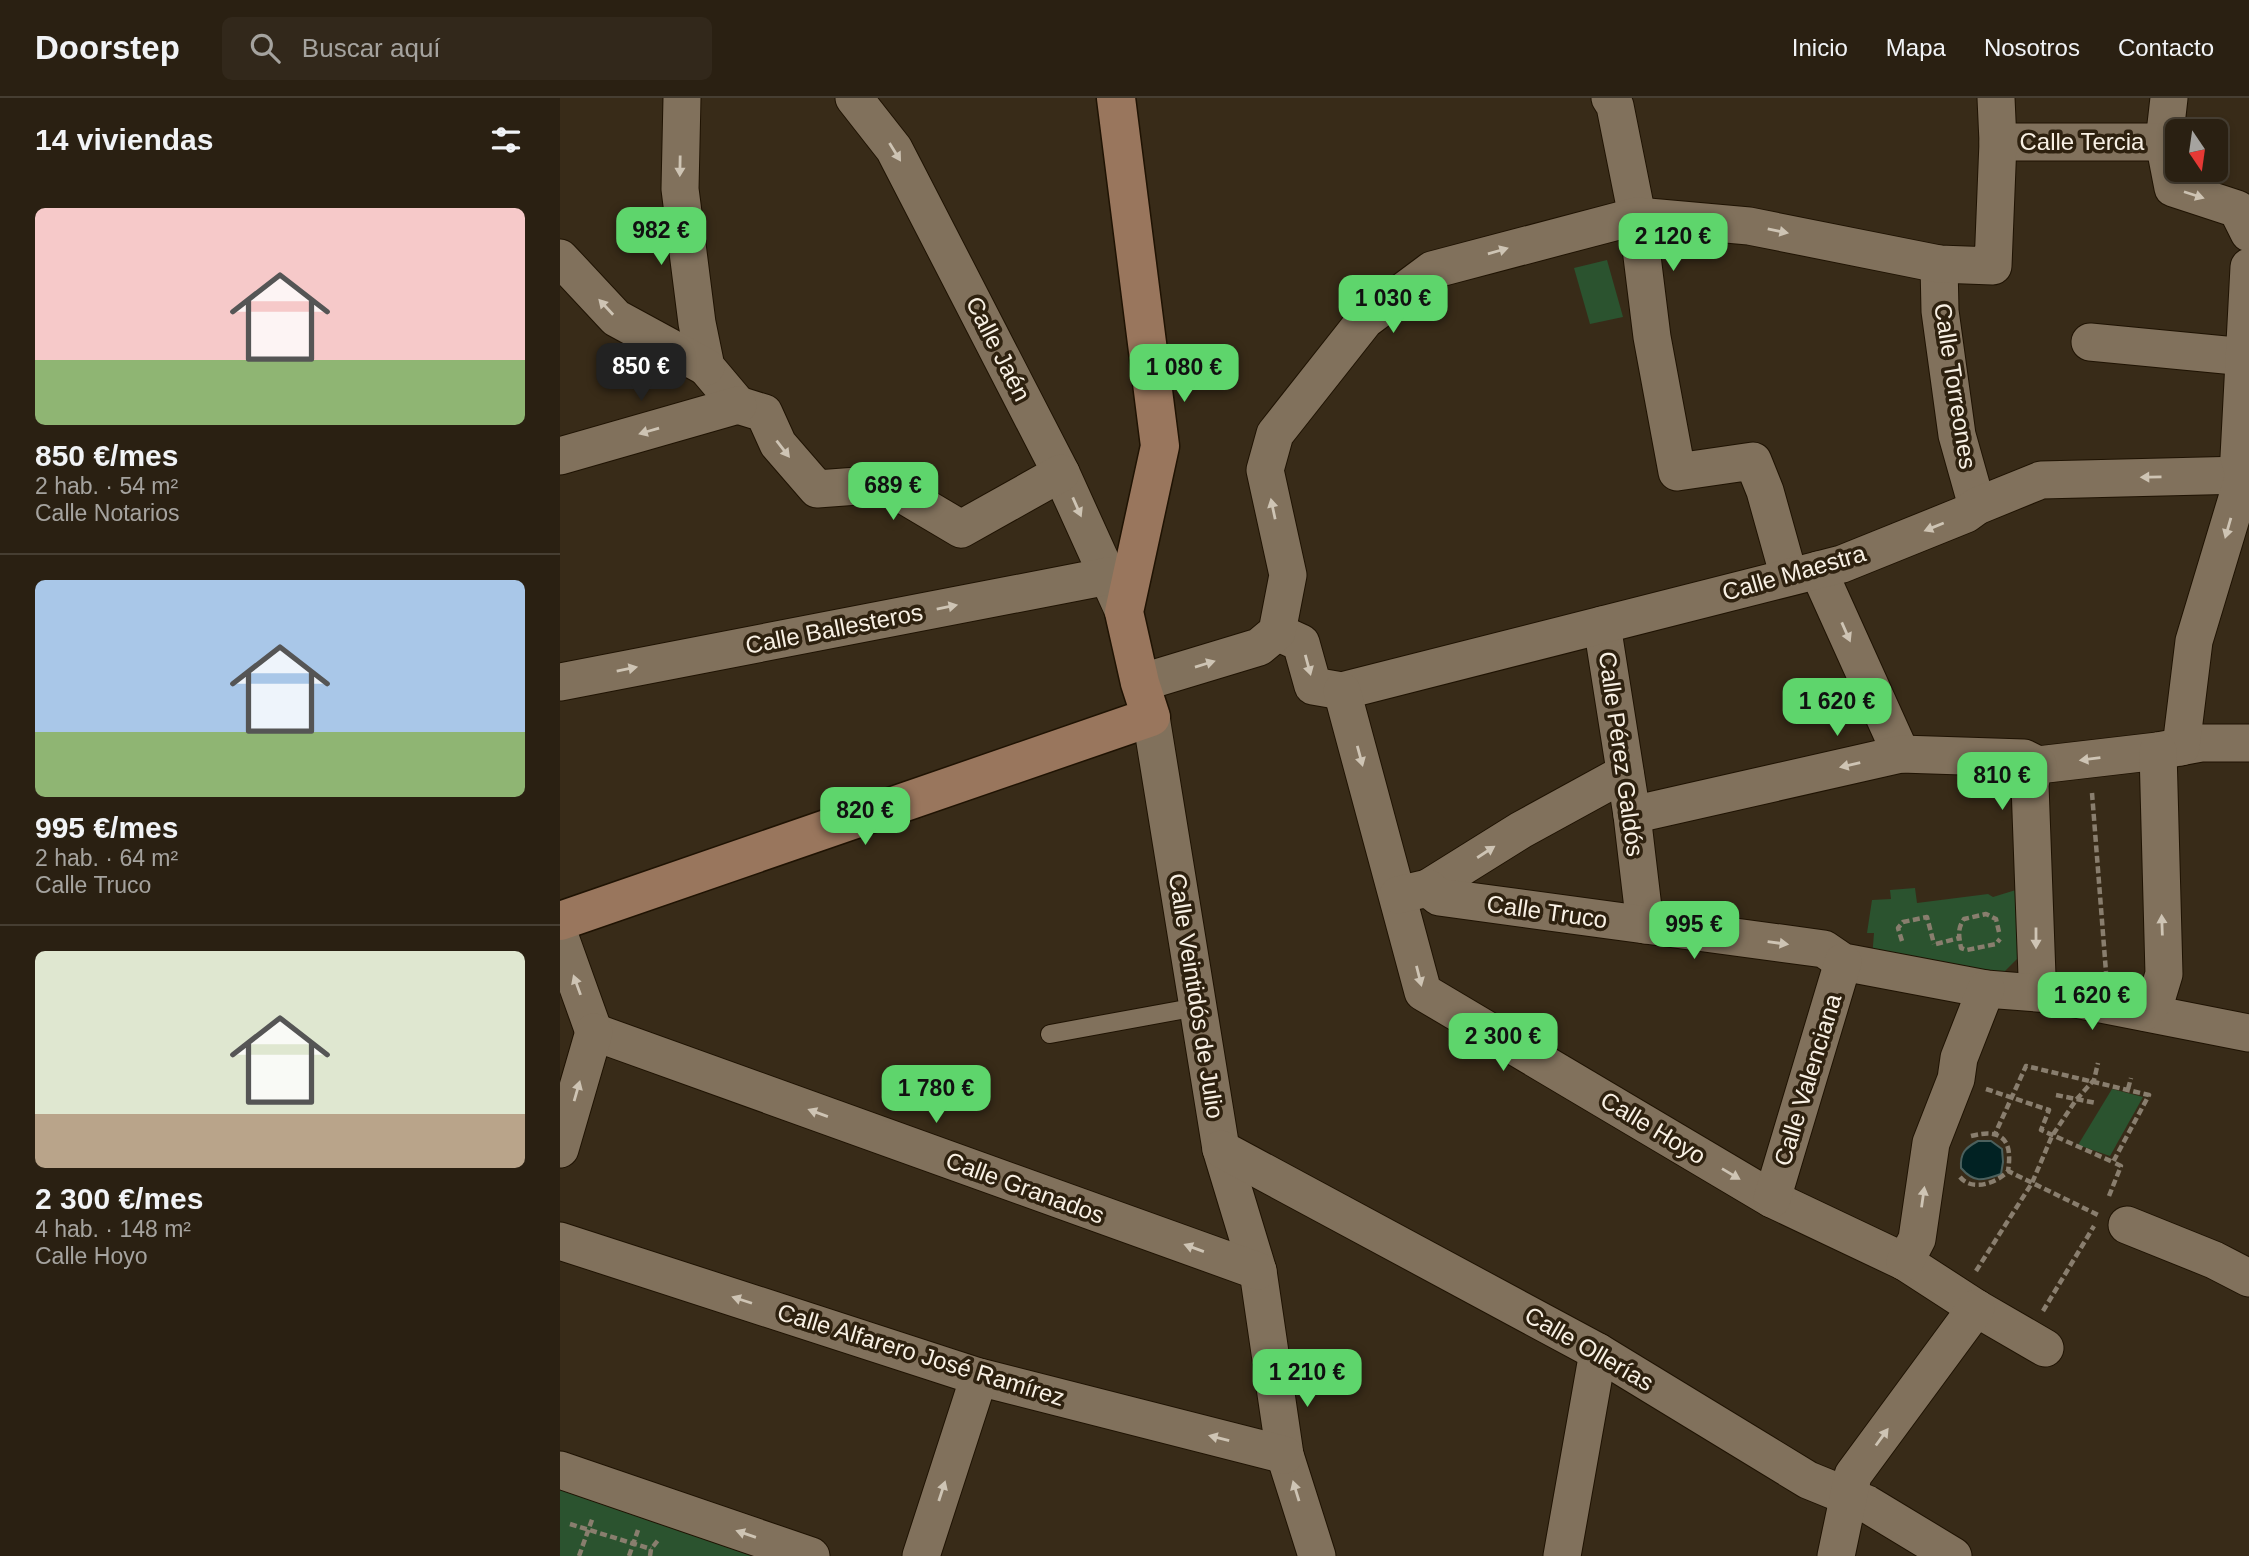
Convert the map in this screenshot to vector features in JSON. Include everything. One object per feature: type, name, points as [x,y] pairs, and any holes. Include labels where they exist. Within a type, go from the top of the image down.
[{"type":"street","points":[[682,98],[680,189],[697,323],[706,367]]},
{"type":"street","name":"Calle Jaén","points":[[853,98],[894,149],[1061,473],[1124,612]]},
{"type":"street","points":[[1116,98],[1160,446],[1124,612],[1145,700]]},
{"type":"street","points":[[560,921],[1145,700],[1259,647],[1277,632],[1288,576],[1265,470],[1275,434],[1364,320],[1433,270],[1537,240],[1637,216],[1749,226],[1939,264],[1993,266],[1996,98]]},
{"type":"street","name":"Calle Tercia","points":[[1997,142],[2164,142],[2169,98]]},
{"type":"street","points":[[1614,101],[1637,216],[1651,337],[1677,471],[1754,461],[1803,574],[1901,754]]},
{"type":"street","points":[[2164,142],[2173,188],[2237,209],[2249,233]]},
{"type":"street","points":[[560,258],[616,318],[706,367],[738,405],[764,413],[778,444],[817,489],[885,484],[961,529],[1061,473]]},
{"type":"street","name":"Calle Torreones","points":[[1939,264],[1940,311],[1957,435],[1977,506]]},
{"type":"street","points":[[2144,1012],[2157,997],[2164,974],[2169,749],[2194,641],[2244,463],[2249,267]]},
{"type":"street","points":[[2090,342],[2246,357]]},
{"type":"street","points":[[560,456],[738,405]]},
{"type":"street","name":"Calle Maestra","points":[[1342,691],[1842,564],[1966,514],[1977,506],[2041,480],[2244,463]]},
{"type":"street","name":"Calle Ballesteros","points":[[560,682],[1108,576]]},
{"type":"street","name":"Calle Pérez Galdós","points":[[1602,625],[1632,815],[1645,925]]},
{"type":"street","points":[[1277,632],[1301,643],[1313,686],[1342,691]]},
{"type":"street","name":"Calle Hoyo","points":[[1342,691],[1413,892],[1423,992],[1772,1199],[1973,1294],[2041,1334]]},
{"type":"street","name":"Calle Veintidós de Julio","points":[[1145,700],[1221,1149],[1258,1271],[1285,1455],[1317,1556]]},
{"type":"street","points":[[1632,815],[1901,754],[2024,758],[2038,765],[2201,743],[2249,743]]},
{"type":"street","points":[[2038,765],[2032,774],[2030,785],[2037,976],[2042,987],[2050,994]]},
{"type":"street","points":[[1413,892],[1625,773]]},
{"type":"street","name":"Calle Truco","points":[[1413,892],[1824,949],[1843,962],[1986,989],[2050,994],[2249,1032]]},
{"type":"street","points":[[560,937],[594,1032],[560,1149]]},
{"type":"street","name":"Calle Valenciana","points":[[1772,1199],[1843,962]]},
{"type":"street","points":[[1905,1262],[1917,1239],[1931,1143],[1956,1079],[1959,1058],[1986,989]]},
{"type":"street","name":"Calle Granados","points":[[594,1032],[1258,1271]]},
{"type":"street","name":"Calle Ollerías","points":[[1221,1149],[1598,1352],[1808,1480],[1867,1504],[1953,1556]]},
{"type":"street","points":[[2113,1221],[2214,1261],[2249,1278]]},
{"type":"street","name":"Calle Alfarero José Ramírez","points":[[560,1241],[979,1377],[1285,1455]]},
{"type":"street","points":[[1836,1556],[1853,1475],[1973,1294]]},
{"type":"street","points":[[1562,1556],[1598,1352]]},
{"type":"street","points":[[920,1556],[979,1377]]},
{"type":"street","points":[[560,1470],[811,1556]]},
{"type":"lane","points":[[1050,1034],[1197,1007]]},
{"type":"path","points":[[2089,759],[2109,1006]]},
{"type":"path","points":[[1983,948],[1961,948],[1960,925],[1964,919],[1986,914],[1996,919],[1998,932]]},
{"type":"path","points":[[1902,943],[1898,928],[1903,922],[1927,916],[1937,953]]},
{"type":"path","points":[[1934,944],[1959,938]]},
{"type":"path","points":[[1973,1294],[2032,1183],[2052,1136],[2076,1100],[2094,1080],[2098,1063]]},
{"type":"path","points":[[1995,1134],[2026,1066],[2149,1095],[2113,1162]]},
{"type":"path","points":[[2128,1088],[2131,1078]]},
{"type":"path","points":[[1956,1079],[2049,1111],[2041,1130],[2121,1167],[2113,1221],[2041,1334]]},
{"type":"path","points":[[2056,1095],[2096,1103]]},
{"type":"path","points":[[1956,1172],[1964,1182],[1990,1184],[2008,1171],[2010,1157],[2007,1143],[2000,1135],[1973,1135],[1961,1140]]},
{"type":"path","points":[[2008,1171],[2113,1221]]},
{"type":"path","points":[[579,1556],[605,1486]]},
{"type":"path","points":[[570,1524],[651,1549]]},
{"type":"green space","points":[[1607,260],[1623,317],[1590,324],[1574,268]]},
{"type":"green space","points":[[1915,888],[1917,903],[1988,894],[1993,897],[2019,889],[2019,957],[2001,975],[1872,958],[1874,933],[1867,933],[1872,900],[1891,899],[1890,890]]},
{"type":"green space","points":[[2112,1089],[2143,1097],[2110,1156],[2078,1145]]},
{"type":"green space","points":[[560,1475],[791,1556],[560,1556]]},
{"type":"water","points":[[1978,1141],[1991,1141],[2002,1149],[2001,1174],[1979,1179],[1970,1176],[1961,1168],[1964,1152]]}]
